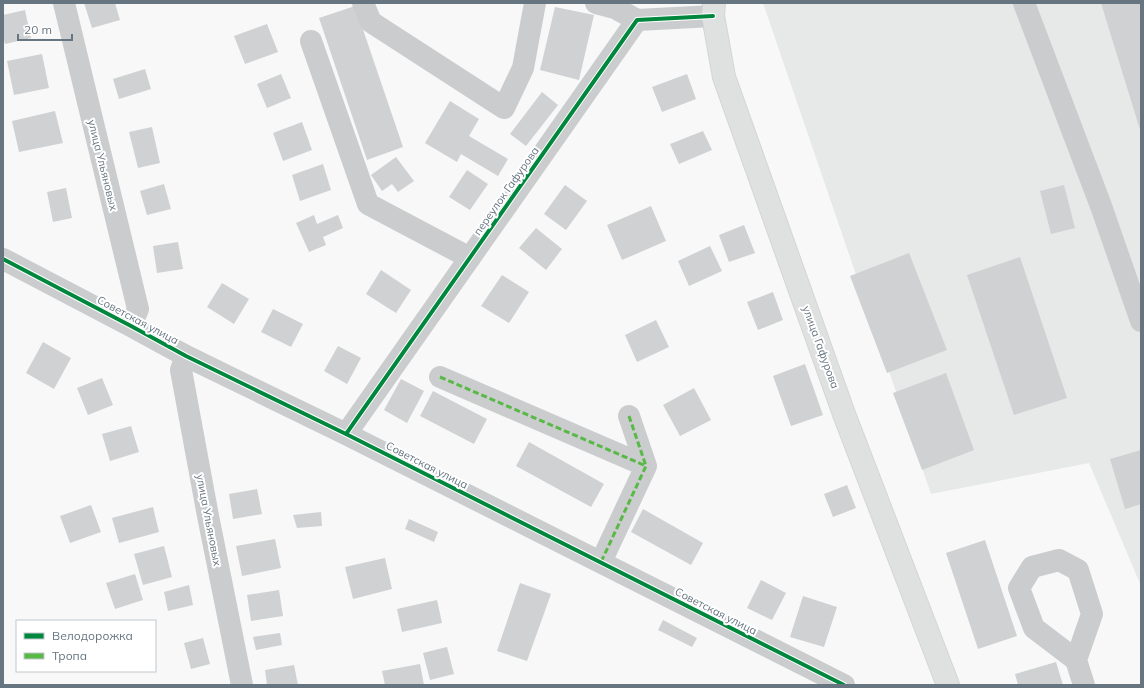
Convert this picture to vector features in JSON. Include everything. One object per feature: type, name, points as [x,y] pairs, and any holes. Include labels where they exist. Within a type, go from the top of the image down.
[{"type":"main road","name":"улица Гафурова","points":[[713,10],[724,77],[844,414],[948,685]]},
{"type":"street","name":"улица Ульяновых","points":[[64,3],[138,309],[131,326]]},
{"type":"street","points":[[363,3],[371,22],[504,108],[523,68],[535,3]]},
{"type":"street","points":[[596,3],[615,8],[637,20],[713,10]]},
{"type":"street","points":[[1024,3],[1101,206],[1141,321]]},
{"type":"street","name":"переулок Гафурова","points":[[346,434],[637,20]]},
{"type":"street","points":[[310,42],[368,204],[470,258]]},
{"type":"street","name":"Советская улица","points":[[3,259],[186,356],[346,434],[844,685]]},
{"type":"street","name":"улица Ульяновых","points":[[186,356],[181,370],[208,516],[242,685]]},
{"type":"street","points":[[440,376],[646,466]]},
{"type":"street","points":[[601,562],[646,466],[629,416]]},
{"type":"street","points":[[1076,660],[1084,685]]},
{"type":"shaded area","points":[[763,3],[1141,3],[1141,586],[1089,463],[931,494]]},
{"type":"building","points":[[84,3],[115,3],[120,20],[92,28]]},
{"type":"building","points":[[1101,3],[1141,3],[1141,133]]},
{"type":"building","points":[[355,6],[403,147],[367,160],[319,18]]},
{"type":"building","points":[[555,7],[594,15],[579,80],[540,70]]},
{"type":"building","points":[[25,10],[31,38],[5,44],[3,37],[3,15]]},
{"type":"building","points":[[267,24],[278,52],[245,64],[234,36]]},
{"type":"building","points":[[42,54],[49,88],[14,95],[7,61]]},
{"type":"building","points":[[145,69],[151,89],[119,99],[113,79]]},
{"type":"building","points":[[281,74],[291,98],[267,108],[257,84]]},
{"type":"building","points":[[687,74],[696,99],[662,112],[652,87]]},
{"type":"building","points":[[542,92],[558,105],[526,146],[510,134]]},
{"type":"building","points":[[450,101],[479,119],[469,136],[508,159],[498,176],[461,154],[457,162],[425,143]]},
{"type":"building","points":[[55,111],[63,143],[19,152],[12,121]]},
{"type":"building","points":[[302,122],[312,150],[283,161],[273,133]]},
{"type":"building","points":[[152,127],[160,163],[138,168],[129,132]]},
{"type":"building","points":[[703,131],[712,150],[679,164],[670,144]]},
{"type":"building","points":[[396,157],[414,181],[398,192],[392,184],[382,191],[371,175]]},
{"type":"building","points":[[323,164],[331,190],[300,201],[292,175]]},
{"type":"building","points":[[467,170],[488,184],[470,210],[449,197]]},
{"type":"building","points":[[164,184],[171,209],[147,215],[140,191]]},
{"type":"building","points":[[565,185],[587,201],[566,230],[544,214]]},
{"type":"building","points":[[1064,185],[1075,228],[1051,234],[1040,191]]},
{"type":"building","points":[[66,188],[72,218],[53,222],[47,192]]},
{"type":"building","points":[[651,206],[666,241],[622,260],[607,225]]},
{"type":"building","points":[[314,215],[317,224],[338,215],[343,228],[323,237],[326,245],[309,252],[296,223]]},
{"type":"building","points":[[744,225],[755,253],[729,262],[719,235]]},
{"type":"building","points":[[536,228],[562,249],[546,270],[519,248]]},
{"type":"building","points":[[178,242],[183,269],[157,273],[153,246]]},
{"type":"building","points":[[710,246],[722,271],[689,286],[678,261]]},
{"type":"building","points":[[909,253],[947,350],[887,373],[850,276]]},
{"type":"building","points":[[1020,257],[1067,398],[1014,415],[967,275]]},
{"type":"building","points":[[381,270],[411,290],[396,313],[366,294]]},
{"type":"building","points":[[502,275],[529,292],[509,323],[481,306]]},
{"type":"building","points":[[222,283],[249,299],[234,324],[207,307]]},
{"type":"building","points":[[773,292],[783,320],[758,330],[747,302]]},
{"type":"building","points":[[273,309],[303,324],[291,347],[261,332]]},
{"type":"building","points":[[656,320],[669,347],[637,362],[625,335]]},
{"type":"building","points":[[43,342],[71,358],[54,389],[26,373]]},
{"type":"building","points":[[338,346],[361,358],[347,384],[324,371]]},
{"type":"building","points":[[805,364],[823,415],[791,426],[773,376]]},
{"type":"building","points":[[946,373],[974,450],[922,470],[893,393]]},
{"type":"building","points":[[102,378],[113,405],[88,415],[77,388]]},
{"type":"building","points":[[401,379],[424,391],[407,423],[384,410]]},
{"type":"building","points":[[694,388],[711,420],[680,436],[663,405]]},
{"type":"building","points":[[433,391],[487,419],[474,444],[420,416]]},
{"type":"building","points":[[131,426],[139,452],[110,461],[102,434]]},
{"type":"building","points":[[529,442],[604,484],[591,507],[516,466]]},
{"type":"building","points":[[1141,450],[1141,504],[1125,509],[1110,459]]},
{"type":"building","points":[[847,485],[856,508],[833,517],[824,494]]},
{"type":"building","points":[[257,489],[262,514],[233,519],[229,494]]},
{"type":"building","points":[[91,505],[101,532],[70,543],[60,516]]},
{"type":"building","points":[[153,507],[159,532],[119,543],[112,518]]},
{"type":"building","points":[[643,509],[703,543],[691,565],[631,532]]},
{"type":"building","points":[[321,512],[322,526],[297,528],[293,515]]},
{"type":"building","points":[[409,519],[438,532],[434,542],[405,529]]},
{"type":"building","points":[[275,539],[281,568],[242,576],[236,546]]},
{"type":"building","points":[[985,540],[1017,636],[978,649],[946,553]]},
{"type":"building","points":[[164,546],[172,577],[143,585],[134,554]]},
{"type":"building","points":[[385,558],[392,589],[353,599],[345,567]]},
{"type":"building","points":[[135,574],[143,600],[115,609],[106,583]]},
{"type":"building","points":[[761,580],[786,593],[772,620],[747,608]]},
{"type":"building","points":[[520,583],[551,594],[527,661],[497,651]]},
{"type":"building","points":[[189,585],[193,605],[168,611],[164,592]]},
{"type":"building","points":[[279,590],[283,616],[251,621],[247,595]]},
{"type":"building","points":[[803,596],[837,607],[824,647],[790,637]]},
{"type":"building","points":[[437,600],[442,623],[402,632],[397,609]]},
{"type":"building","points":[[663,620],[697,638],[692,647],[658,630]]},
{"type":"building","points":[[280,633],[282,645],[256,650],[253,637]]},
{"type":"building","points":[[203,638],[210,664],[191,669],[184,643]]},
{"type":"building","points":[[447,647],[454,674],[430,680],[423,653]]},
{"type":"building","points":[[1056,662],[1063,685],[1018,685],[1015,674]]},
{"type":"building","points":[[420,664],[424,685],[385,685],[382,671]]},
{"type":"building","points":[[294,665],[298,685],[267,685],[265,670]]},
{"type":"marked path","points":[[440,377],[646,466],[601,562]]},
{"type":"marked path","points":[[629,416],[646,466]]},
{"type":"cycle path","points":[[346,434],[637,20],[713,16]]},
{"type":"cycle path","points":[[3,259],[186,356],[346,434],[844,685]]}]
